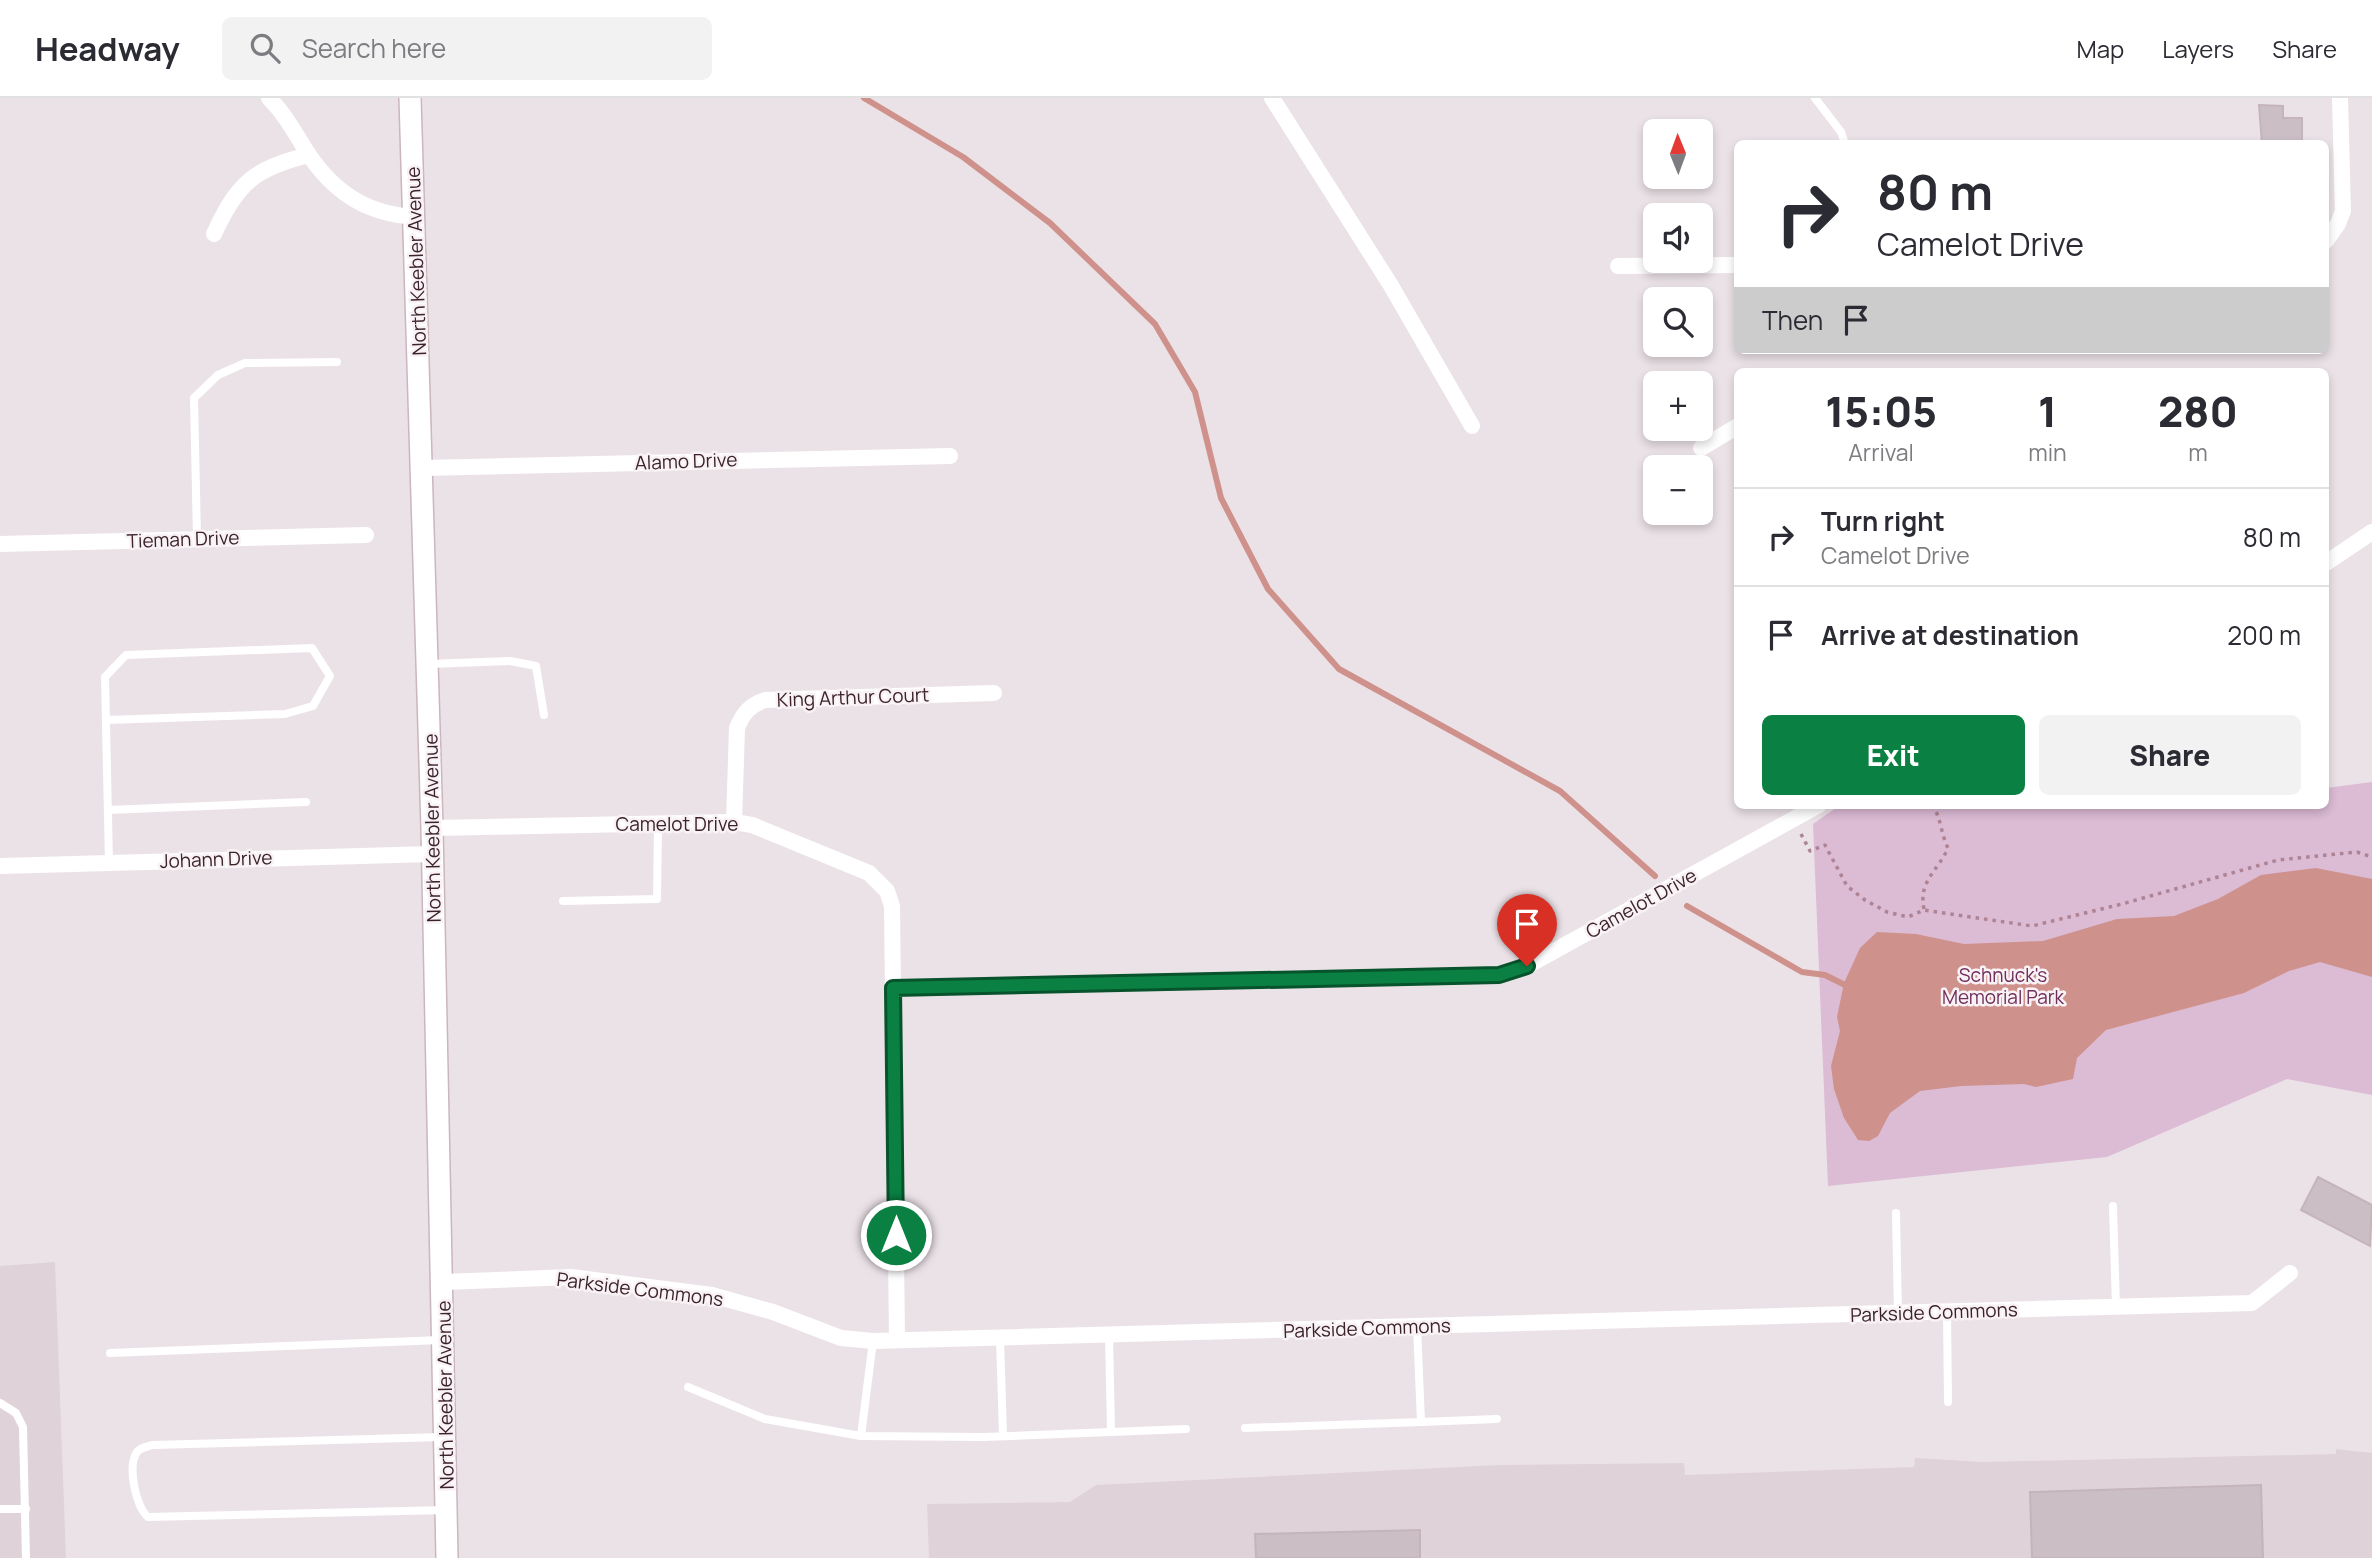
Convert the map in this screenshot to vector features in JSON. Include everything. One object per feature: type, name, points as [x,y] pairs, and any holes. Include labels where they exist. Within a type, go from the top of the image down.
[{"type":"street","points":[[269,98],[283,112],[309,155],[352,200],[386,215],[415,217]]},
{"type":"street","name":"North Keebler Avenue","points":[[410,98],[428,664],[447,1558]]},
{"type":"street","points":[[1272,98],[1390,284],[1472,426]]},
{"type":"street","points":[[2329,236],[2343,211],[2340,98]]},
{"type":"street","points":[[214,234],[232,198],[253,175],[275,163],[309,155]]},
{"type":"street","points":[[1618,265],[1734,265]]},
{"type":"street","points":[[1701,448],[1734,428]]},
{"type":"street","name":"Alamo Drive","points":[[423,468],[950,456]]},
{"type":"street","points":[[2329,561],[2372,532]]},
{"type":"street","name":"Tieman Drive","points":[[0,544],[197,537],[366,535]]},
{"type":"street","name":"King Arthur Court","points":[[734,822],[737,728],[742,715],[754,704],[765,699],[994,693]]},
{"type":"street","name":"Camelot Drive","points":[[432,828],[734,822],[752,825],[869,873],[878,880],[892,906],[893,988],[1499,975],[1527,966],[1812,809]]},
{"type":"street","name":"Johann Drive","points":[[0,866],[432,854]]},
{"type":"street","points":[[893,988],[897,1340]]},
{"type":"street","name":"Parkside Commons","points":[[443,1282],[571,1277],[712,1294],[773,1312],[841,1338],[873,1341],[2252,1303],[2290,1273]]},
{"type":"lane","points":[[1815,98],[1841,132],[1844,140]]},
{"type":"lane","points":[[197,537],[194,398],[218,375],[245,363],[337,362]]},
{"type":"lane","points":[[106,720],[285,714],[313,706],[330,676],[312,648],[126,655],[105,677],[109,863]]},
{"type":"lane","points":[[428,664],[510,662],[536,666],[543,691],[544,715]]},
{"type":"lane","points":[[108,810],[306,802]]},
{"type":"lane","points":[[563,901],[657,899],[657,824]]},
{"type":"lane","points":[[2113,1206],[2116,1307]]},
{"type":"lane","points":[[1896,1213],[1898,1313]]},
{"type":"lane","points":[[1947,1312],[1948,1402]]},
{"type":"lane","points":[[1417,1326],[1421,1422]]},
{"type":"lane","points":[[1109,1335],[1111,1432]]},
{"type":"lane","points":[[1000,1338],[1003,1436]]},
{"type":"lane","points":[[110,1353],[444,1340]]},
{"type":"lane","points":[[861,1436],[873,1341]]},
{"type":"lane","points":[[688,1387],[765,1419],[861,1436],[1003,1436],[1186,1429]]},
{"type":"lane","points":[[0,1403],[16,1413],[23,1427],[26,1558]]},
{"type":"lane","points":[[1245,1428],[1497,1419]]},
{"type":"lane","points":[[445,1437],[152,1445],[138,1449],[134,1457],[135,1499],[140,1511],[148,1517],[446,1510]]},
{"type":"lane","points":[[0,1509],[26,1509]]},
{"type":"path","points":[[1924,909],[1921,896],[1927,878],[1948,848],[1933,809]]},
{"type":"path","points":[[1793,820],[1810,851],[1820,845],[1829,849],[1847,886],[1887,912],[1908,916],[1924,909],[2032,926],[2278,860],[2357,852],[2372,857]]},
{"type":"shaded area","points":[[2316,868],[2372,879],[2372,977],[2320,962],[2289,971],[2244,993],[2106,1030],[2077,1058],[2073,1079],[2036,1087],[2024,1084],[1961,1086],[1920,1091],[1890,1113],[1878,1136],[1869,1141],[1858,1140],[1844,1118],[1834,1089],[1831,1066],[1840,1031],[1837,1017],[1844,983],[1860,948],[1877,932],[1916,934],[1964,944],[2043,941],[2117,919],[2174,916],[2218,899],[2261,875]]},
{"type":"shaded area","points":[[55,1262],[66,1558],[0,1558],[0,1266]]},
{"type":"shaded area","points":[[2336,1449],[2372,1453],[2372,1558],[929,1558],[927,1504],[1070,1502],[1096,1485],[1499,1465],[1684,1463],[1685,1475],[1914,1467],[1915,1458],[1983,1462],[2336,1454]]},
{"type":"green space","name":"Schnuck's Memorial Park","points":[[2372,782],[2372,1095],[2287,1079],[2107,1157],[1828,1186],[1813,824],[1834,809],[2329,809],[2329,788]]},
{"type":"building","points":[[2259,105],[2283,106],[2283,118],[2302,118],[2302,140],[2262,140]]},
{"type":"building","points":[[2318,1177],[2372,1205],[2370,1246],[2301,1210]]},
{"type":"building","points":[[2261,1485],[2263,1558],[2032,1558],[2030,1492]]},
{"type":"building","points":[[1420,1530],[1420,1558],[1256,1558],[1255,1534]]},
{"type":"waterway","points":[[864,98],[963,157],[1050,223],[1155,324],[1195,392],[1221,498],[1268,589],[1339,669],[1560,791],[1655,876]]},
{"type":"waterway","points":[[1687,906],[1802,972],[1825,975],[1849,987]]},
{"type":"route","points":[[896,1235],[893,988],[1024,988],[1499,975],[1527,966]]}]
